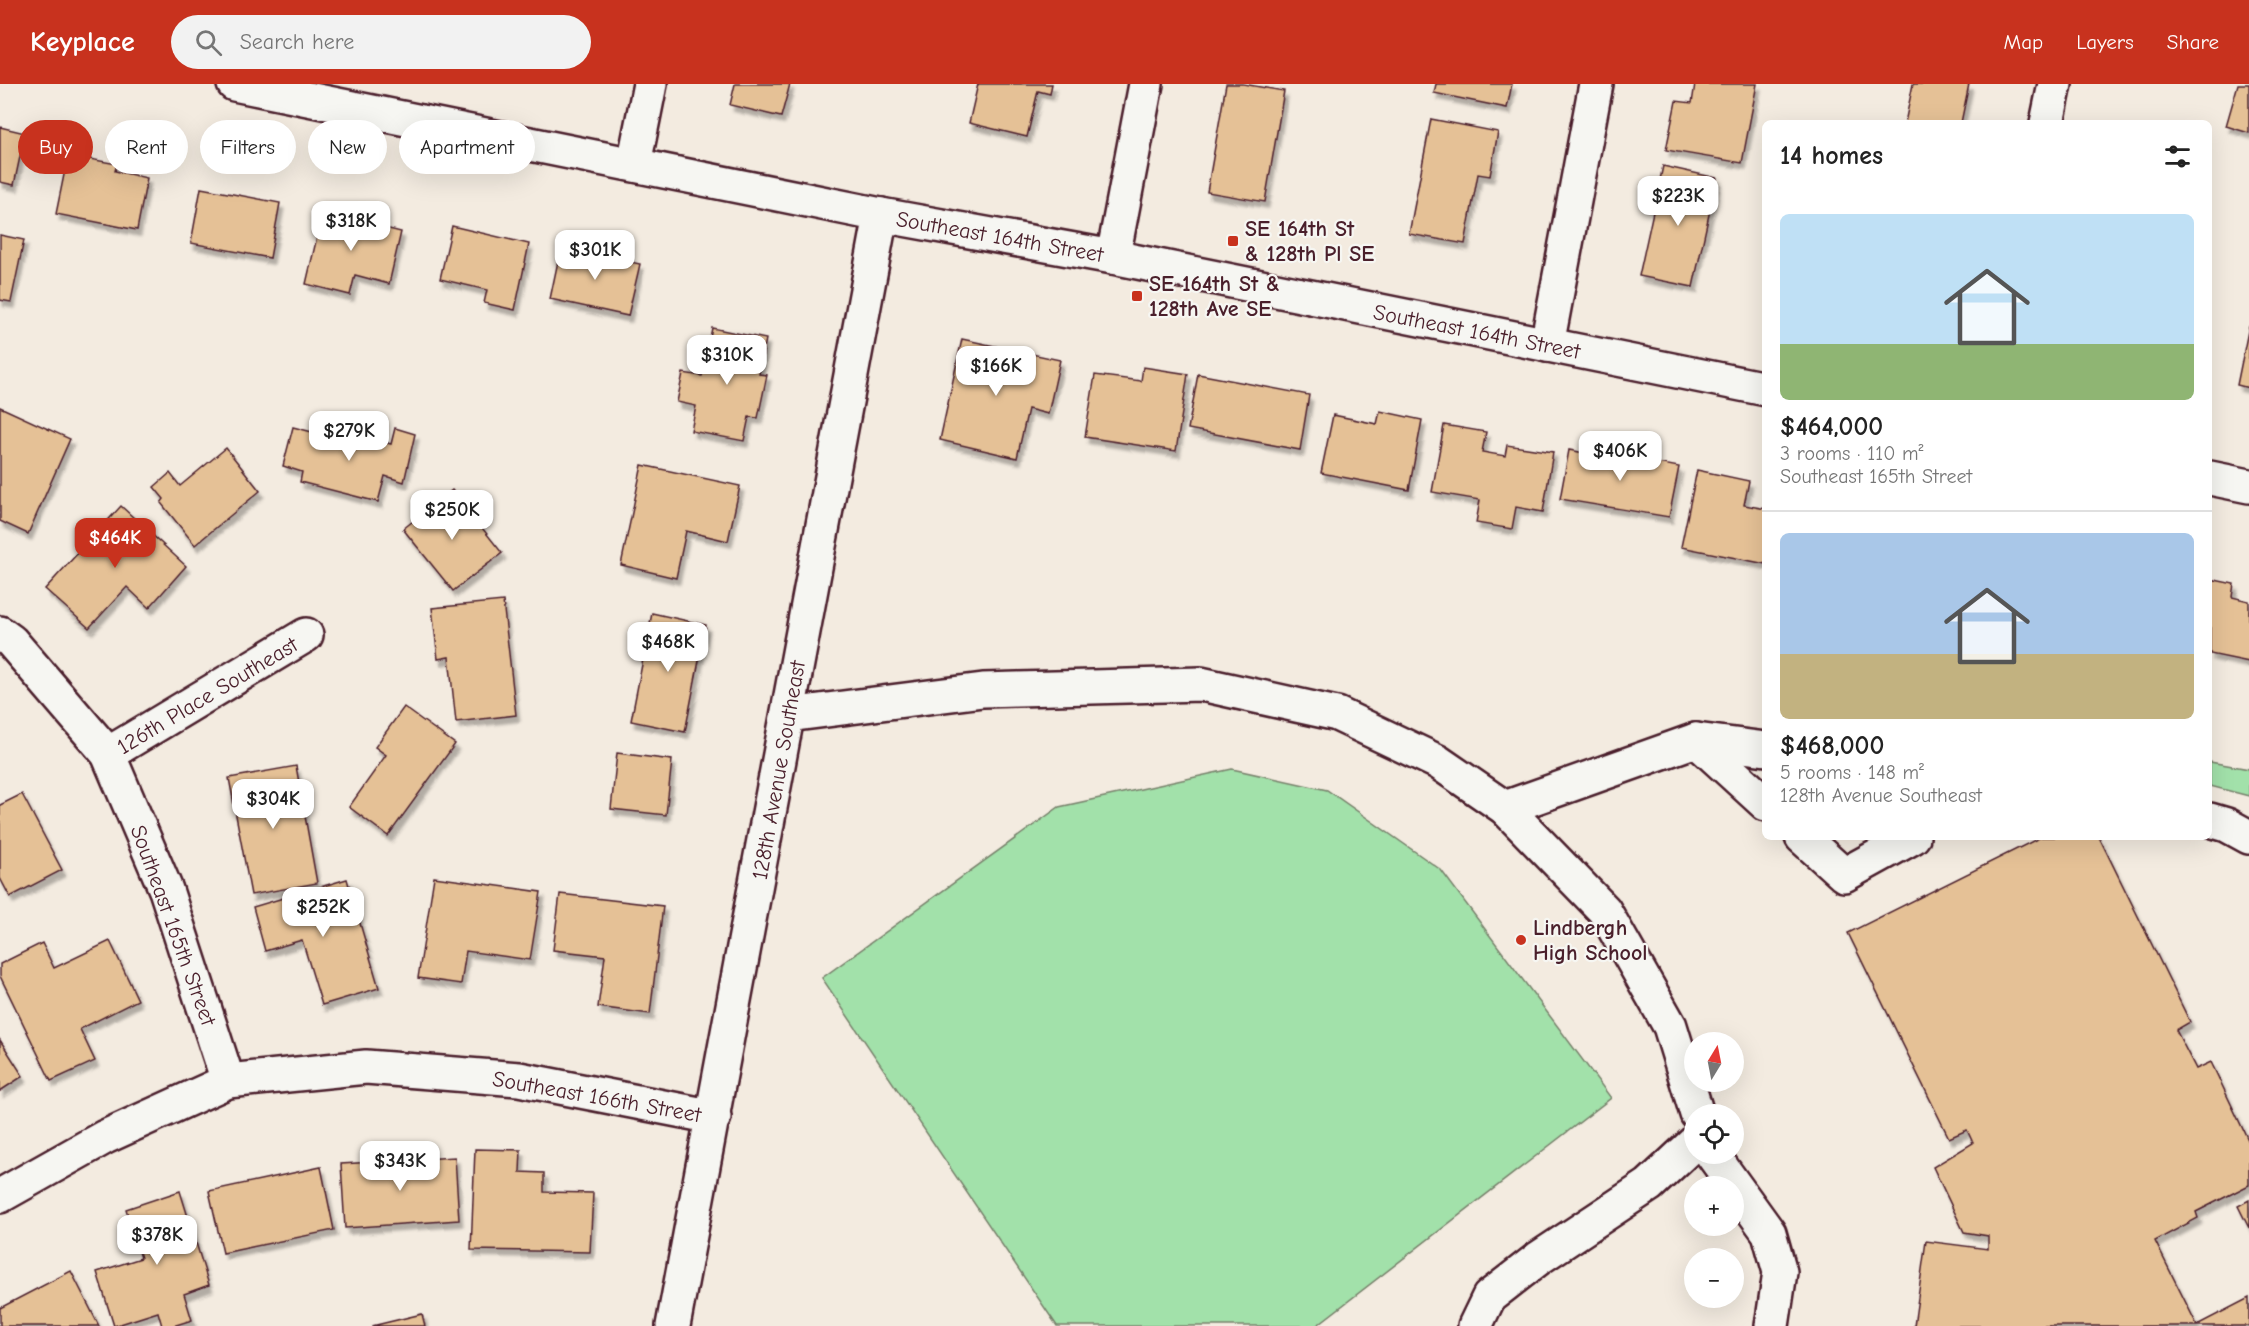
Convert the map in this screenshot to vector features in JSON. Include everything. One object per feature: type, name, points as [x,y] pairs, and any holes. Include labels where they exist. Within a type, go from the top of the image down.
[{"type":"street","name":"Southeast 164th Street","points":[[234,84],[881,214],[1113,257],[1762,388]]},
{"type":"street","points":[[634,164],[650,84]]},
{"type":"street","points":[[1113,257],[1146,84]]},
{"type":"street","points":[[1547,345],[1596,84]]},
{"type":"street","points":[[2048,120],[2055,84]]},
{"type":"street","name":"128th Avenue Southeast","points":[[673,1326],[714,1117],[881,214]]},
{"type":"street","points":[[2212,478],[2249,486]]},
{"type":"street","name":"126th Place Southeast","points":[[108,754],[306,635]]},
{"type":"street","name":"Southeast 165th Street","points":[[4,641],[108,754],[166,890],[228,1081]]},
{"type":"street","points":[[788,715],[984,690],[1201,684],[1337,714],[1438,762],[1505,808],[1604,910],[1670,1026],[1694,1104]]},
{"type":"street","points":[[1505,808],[1696,740],[1762,748]]},
{"type":"street","points":[[1696,740],[1762,800]]},
{"type":"street","points":[[2212,821],[2227,825],[2249,837]]},
{"type":"street","points":[[1805,840],[1844,875],[1908,840]]},
{"type":"street","name":"Southeast 166th Street","points":[[0,1196],[105,1137],[228,1081],[366,1067],[519,1079],[714,1117]]},
{"type":"street","points":[[1474,1326],[1489,1297],[1539,1258],[1649,1185],[1684,1152]]},
{"type":"street","points":[[1719,1164],[1769,1233],[1780,1272],[1772,1326]]},
{"type":"green space","points":[[2212,762],[2249,769],[2249,796],[2212,787]]},
{"type":"green space","points":[[1232,769],[1327,790],[1441,870],[1611,1098],[1316,1326],[1057,1326],[822,978],[1059,807]]},
{"type":"building","points":[[735,84],[790,84],[781,117],[730,105]]},
{"type":"building","points":[[978,84],[1052,84],[1050,94],[1038,91],[1027,137],[969,123]]},
{"type":"building","points":[[1226,84],[1243,84],[1284,91],[1265,202],[1207,192]]},
{"type":"building","points":[[1436,84],[1512,84],[1507,108],[1434,93]]},
{"type":"building","points":[[1695,84],[1757,84],[1742,163],[1666,150],[1676,101],[1692,103]]},
{"type":"building","points":[[1913,84],[1969,84],[1962,120],[1906,120]]},
{"type":"building","points":[[2238,84],[2249,84],[2249,133],[2226,126]]},
{"type":"building","points":[[1431,119],[1498,132],[1490,176],[1478,174],[1465,244],[1409,234]]},
{"type":"building","points":[[0,127],[18,131],[18,166],[14,185],[0,182]]},
{"type":"building","points":[[93,160],[105,162],[105,174],[129,174],[147,178],[137,230],[56,214],[64,174],[93,174]]},
{"type":"building","points":[[1663,166],[1717,178],[1693,287],[1639,276]]},
{"type":"building","points":[[201,188],[280,203],[270,258],[191,243]]},
{"type":"building","points":[[324,207],[370,219],[369,224],[401,232],[389,284],[355,275],[350,295],[306,284]]},
{"type":"building","points":[[452,226],[529,244],[515,310],[484,303],[487,290],[440,279]]},
{"type":"building","points":[[0,235],[24,240],[11,302],[0,300]]},
{"type":"building","points":[[561,247],[640,264],[628,316],[550,299]]},
{"type":"building","points":[[2249,326],[2249,388],[2237,385]]},
{"type":"building","points":[[712,328],[766,339],[759,374],[767,375],[758,418],[749,417],[744,441],[691,431],[696,406],[677,402],[683,373],[702,376]]},
{"type":"building","points":[[962,339],[1060,360],[1048,414],[1028,409],[1017,458],[940,440]]},
{"type":"building","points":[[1143,367],[1188,374],[1176,451],[1085,437],[1095,375],[1141,381]]},
{"type":"building","points":[[1198,374],[1309,395],[1300,450],[1188,429]]},
{"type":"building","points":[[0,407],[70,439],[28,534],[0,521]]},
{"type":"building","points":[[1380,411],[1422,420],[1409,490],[1321,473],[1333,415],[1377,424]]},
{"type":"building","points":[[1444,425],[1486,432],[1482,452],[1505,456],[1507,445],[1553,452],[1543,512],[1516,507],[1512,529],[1476,523],[1480,500],[1432,492]]},
{"type":"building","points":[[293,427],[366,446],[368,438],[391,444],[395,428],[415,434],[404,482],[385,476],[378,502],[300,482],[302,472],[283,466]]},
{"type":"building","points":[[226,448],[260,491],[195,545],[161,503],[164,499],[154,487],[170,473],[180,486]]},
{"type":"building","points":[[1607,448],[1653,456],[1652,462],[1679,467],[1669,517],[1560,499],[1569,450],[1605,457]]},
{"type":"building","points":[[642,465],[740,486],[728,541],[686,531],[676,578],[621,565]]},
{"type":"building","points":[[1697,470],[1749,481],[1744,505],[1762,508],[1762,563],[1681,547]]},
{"type":"building","points":[[452,490],[502,553],[453,591],[403,529]]},
{"type":"building","points":[[121,506],[186,566],[149,608],[127,587],[89,628],[45,589]]},
{"type":"building","points":[[2212,579],[2234,584],[2232,597],[2249,601],[2249,662],[2212,654]]},
{"type":"building","points":[[503,601],[516,715],[456,722],[449,657],[438,659],[432,608]]},
{"type":"building","points":[[652,613],[706,625],[685,732],[631,721]]},
{"type":"building","points":[[404,707],[455,744],[388,836],[349,807],[386,755],[375,747]]},
{"type":"building","points":[[617,753],[672,760],[666,815],[611,809]]},
{"type":"building","points":[[296,766],[317,883],[251,895],[229,778]]},
{"type":"building","points":[[22,794],[62,870],[10,897],[0,878],[0,805]]},
{"type":"building","points":[[2035,840],[2100,840],[2190,1022],[2176,1030],[2196,1069],[2211,1062],[2249,1142],[2249,1185],[2196,1212],[2198,1218],[2155,1241],[2197,1325],[2249,1298],[2249,1326],[1914,1326],[1926,1241],[1988,1249],[1988,1236],[1964,1232],[1933,1167],[1973,1143],[1967,1130],[1949,1138],[1848,933]]},
{"type":"building","points":[[434,877],[541,892],[530,960],[466,951],[461,984],[418,978]]},
{"type":"building","points":[[347,879],[379,988],[322,1005],[302,940],[265,951],[253,907]]},
{"type":"building","points":[[560,894],[663,906],[650,1014],[598,1007],[605,956],[553,950]]},
{"type":"building","points":[[110,941],[138,1000],[80,1029],[95,1061],[51,1081],[0,976],[0,964],[42,943],[54,968]]},
{"type":"building","points":[[0,1040],[23,1076],[0,1091]]},
{"type":"building","points":[[475,1149],[521,1150],[520,1172],[544,1173],[544,1192],[593,1193],[590,1252],[471,1250]]},
{"type":"building","points":[[455,1157],[459,1220],[345,1228],[341,1164]]},
{"type":"building","points":[[321,1167],[334,1230],[223,1253],[209,1191]]},
{"type":"building","points":[[180,1191],[209,1285],[184,1294],[192,1320],[173,1326],[162,1326],[158,1312],[114,1326],[97,1272],[141,1258],[126,1209]]},
{"type":"building","points":[[2249,1200],[2249,1228],[2238,1206]]},
{"type":"building","points":[[71,1271],[99,1326],[0,1326],[0,1308]]},
{"type":"building","points":[[422,1314],[425,1326],[372,1326]]},
{"type":"place","name":"SE 164th St & 128th Pl SE","points":[[1233,241]]},
{"type":"place","name":"SE 164th St & 128th Ave SE","points":[[1137,296]]},
{"type":"place","name":"Lindbergh High School","points":[[1521,940]]}]
